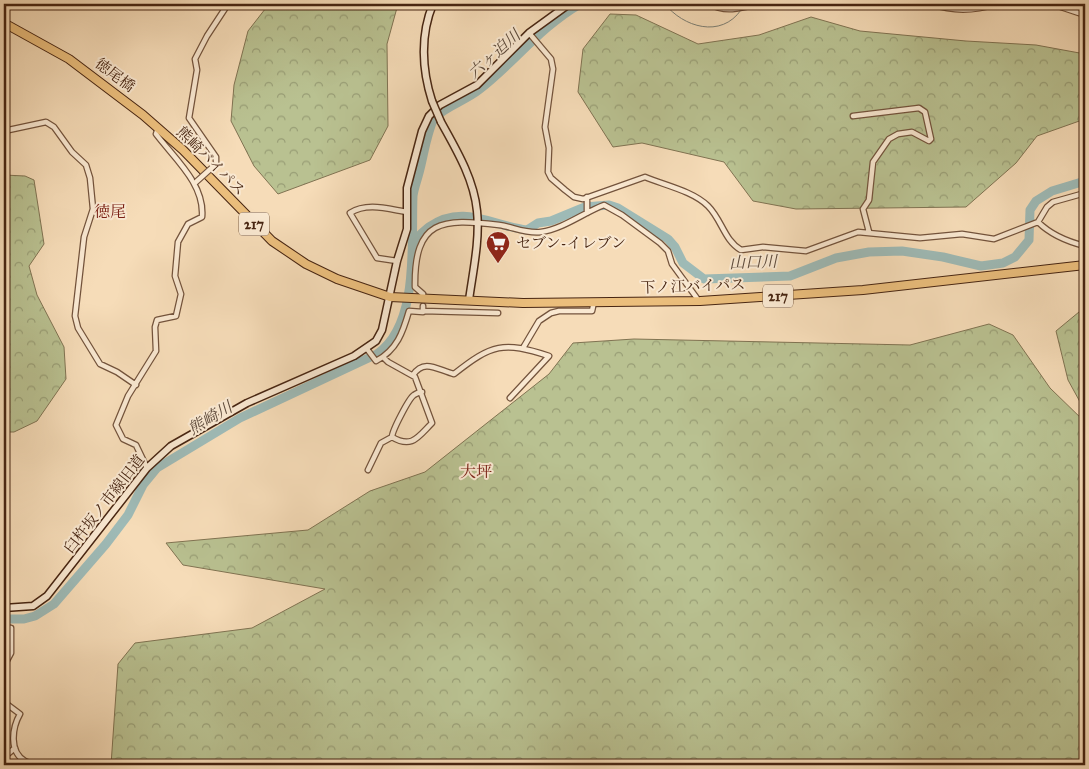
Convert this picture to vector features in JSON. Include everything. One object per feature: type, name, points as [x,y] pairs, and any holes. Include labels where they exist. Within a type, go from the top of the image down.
[{"type":"highway","name":"徳尾橋","points":[[4,23],[69,59],[143,115]]},
{"type":"highway","name":"熊崎バイパス","points":[[143,115],[272,241],[306,264],[337,279],[390,297]]},
{"type":"highway","name":"下ノ江バイパス","points":[[390,297],[414,300],[700,301],[863,290],[1085,265]]},
{"type":"main road","points":[[433,4],[424,38],[424,62],[432,102],[470,182],[477,211],[478,223],[469,300]]},
{"type":"main road","name":"臼杵坂ノ市線旧道","points":[[4,608],[32,606],[47,596],[147,468],[171,446],[246,403],[368,350],[382,330],[407,229],[408,188],[422,131],[430,116],[440,105],[477,85],[530,35],[569,4]]},
{"type":"street","points":[[195,183],[216,164],[216,157],[189,118],[197,70],[196,59],[206,36],[228,4]]},
{"type":"street","points":[[709,4],[720,9],[742,8],[758,4]]},
{"type":"street","points":[[932,4],[955,10],[982,9],[996,4]]},
{"type":"street","points":[[1052,4],[1085,15]]},
{"type":"street","points":[[530,35],[551,59],[552,69],[545,128],[549,148],[548,172],[551,178],[574,197],[586,198],[645,177],[687,194],[708,206],[730,241],[741,250],[763,247],[806,251],[858,232],[920,238],[962,234],[994,239],[1038,222],[1047,207],[1053,202],[1085,193]]},
{"type":"street","points":[[853,116],[919,108],[927,116],[931,133],[931,139],[928,141],[912,132],[898,134],[888,139],[879,151],[873,162],[869,200],[863,209],[869,232]]},
{"type":"street","points":[[4,131],[46,122],[54,128],[72,152],[86,165],[90,178],[92,209],[84,237],[75,316],[78,328],[100,364],[117,372],[136,385]]},
{"type":"street","points":[[147,468],[136,445],[123,439],[116,427],[125,401],[156,351],[155,327],[157,320],[176,316],[181,294],[175,276],[178,242],[188,224],[202,217],[202,198],[195,183],[156,134],[158,128]]},
{"type":"street","points":[[586,198],[587,213]]},
{"type":"street","points":[[423,294],[415,286],[421,244],[426,234],[436,225],[463,222],[500,225],[529,233],[542,232],[604,205],[613,209],[660,243],[668,251],[672,264],[700,301]]},
{"type":"street","points":[[398,261],[376,258],[350,213],[357,208],[368,206],[407,212]]},
{"type":"street","points":[[1038,222],[1074,244],[1085,246]]},
{"type":"street","points":[[447,300],[448,311]]},
{"type":"street","points":[[478,300],[478,312]]},
{"type":"street","points":[[523,348],[543,318],[559,311],[592,311],[594,302]]},
{"type":"street","points":[[368,350],[376,360],[383,357],[399,339],[409,311],[423,309],[498,313]]},
{"type":"street","points":[[413,375],[420,366],[426,365],[454,374],[468,362],[501,346],[523,348],[549,356],[510,398]]},
{"type":"street","points":[[383,357],[399,369],[413,375],[422,392],[432,423],[410,443],[402,443],[392,437]]},
{"type":"street","points":[[392,437],[393,428],[401,419],[412,396],[422,392]]},
{"type":"street","points":[[368,470],[381,443],[392,437]]},
{"type":"street","points":[[4,627],[11,628],[12,653],[4,666]]},
{"type":"street","points":[[4,702],[20,714],[12,733],[15,748],[26,762],[49,765]]},
{"type":"street","points":[[4,757],[15,748]]},
{"type":"green space","points":[[269,4],[398,4],[387,44],[388,126],[370,160],[278,194],[254,166],[231,121],[234,85],[248,31]]},
{"type":"green space","points":[[610,14],[636,15],[698,44],[759,35],[811,17],[860,31],[966,41],[1036,45],[1085,54],[1085,119],[1037,136],[1016,163],[966,207],[796,209],[753,201],[724,162],[642,143],[613,147],[578,92],[583,49]]},
{"type":"green space","points":[[4,175],[25,176],[34,180],[44,244],[29,266],[37,295],[64,347],[66,379],[37,421],[14,432],[4,432]]},
{"type":"green space","points":[[1085,307],[1085,411],[1068,380],[1056,331]]},
{"type":"green space","points":[[989,324],[1013,335],[1050,388],[1085,422],[1085,765],[111,765],[118,664],[135,643],[252,628],[325,589],[183,565],[166,543],[308,530],[370,491],[425,472],[549,374],[573,343],[634,339],[910,345]]},
{"type":"waterway","name":"熊崎川","points":[[4,619],[24,619],[35,616],[54,604],[106,544],[128,515],[143,485],[157,468],[240,418],[377,354],[391,340],[400,323],[407,303],[412,258],[413,196],[427,138],[434,118],[493,79],[552,23],[580,4]]},
{"type":"waterway","points":[[665,4],[682,19],[702,27],[723,25],[733,19],[741,10]]},
{"type":"waterway","name":"山口川","points":[[413,244],[429,227],[442,220],[454,217],[478,218],[527,230],[538,223],[551,221],[585,207],[609,205],[618,208],[668,239],[675,247],[683,263],[704,279],[790,276],[836,258],[869,252],[902,251],[943,257],[981,266],[1003,263],[1015,257],[1029,240],[1030,210],[1036,201],[1052,191],[1085,181]]},
{"type":"place","name":"セブン-イレブン","points":[[498,264]]},
{"type":"district","name":"徳尾","points":[[110,211]]},
{"type":"district","name":"大坪","points":[[476,471]]},
{"type":"water label","name":"六ヶ迫川","points":[[494,54]]}]
